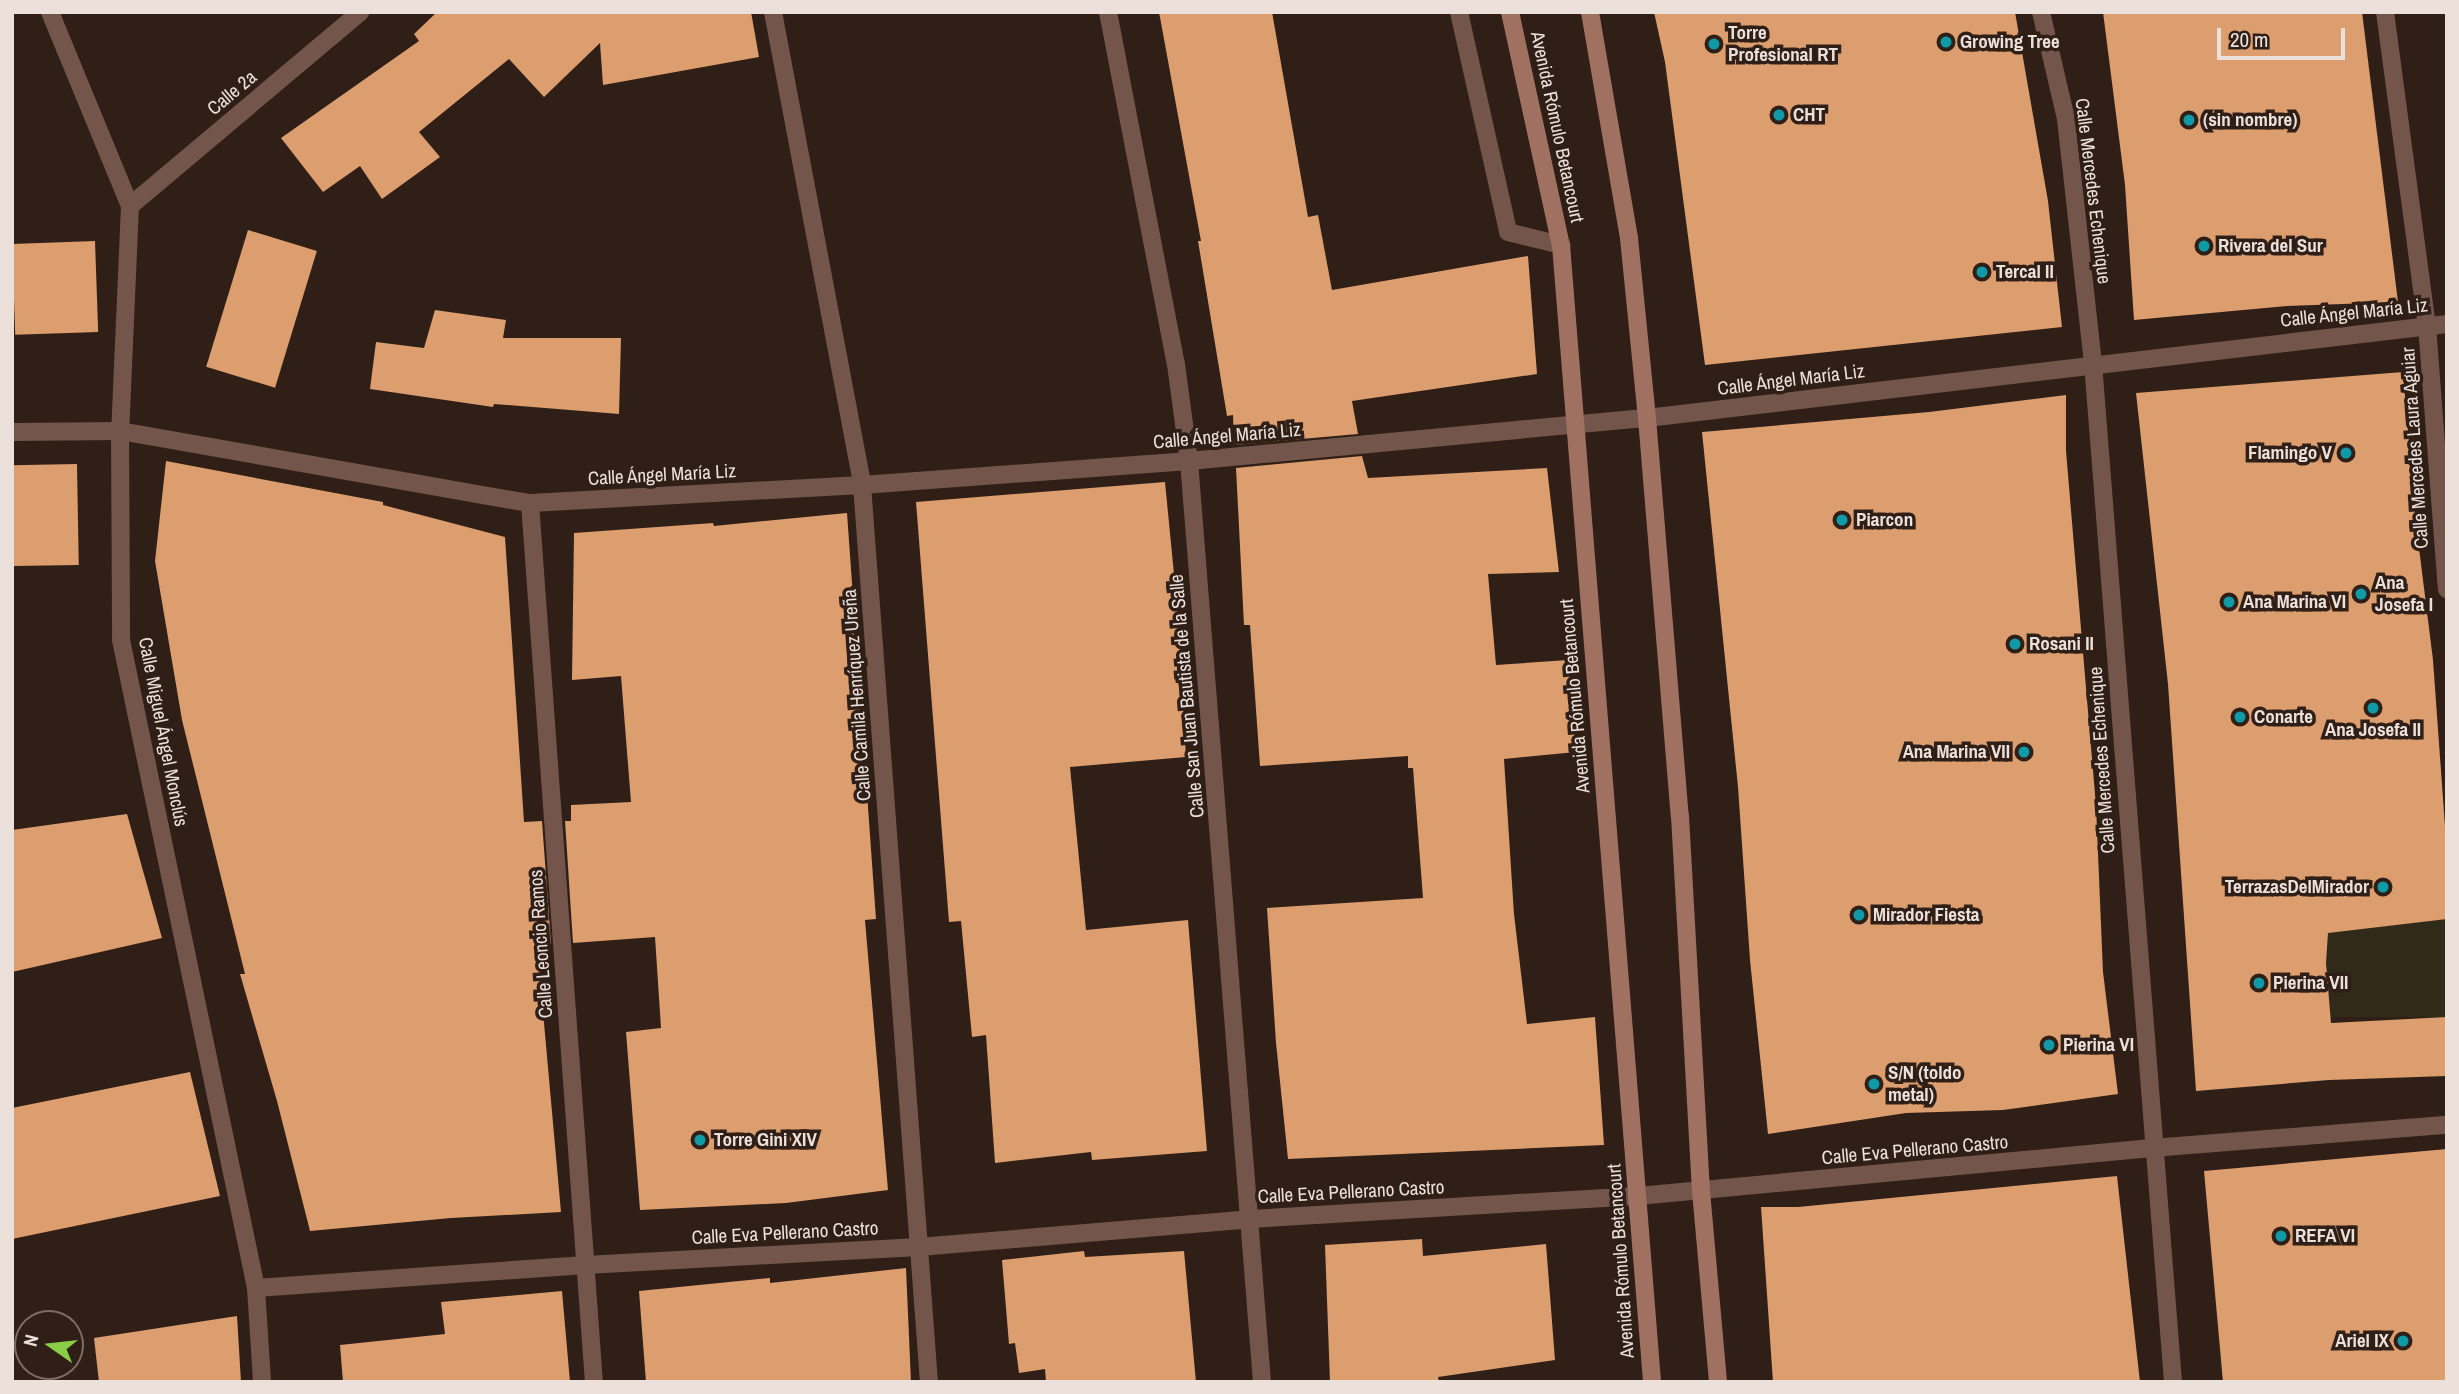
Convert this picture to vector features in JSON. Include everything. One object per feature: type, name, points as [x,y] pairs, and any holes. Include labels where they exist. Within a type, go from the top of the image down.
[{"type":"main road","name":"Avenida Rómulo Betancourt","points":[[1510,12],[1561,246],[1573,425],[1638,1196],[1651,1382]]},
{"type":"main road","points":[[1590,12],[1629,238],[1647,418],[1680,816],[1701,1191],[1718,1382]]},
{"type":"street","name":"Calle Miguel Ángel Monclús","points":[[50,12],[130,206],[120,431],[121,640],[256,1288],[262,1382]]},
{"type":"street","name":"Calle 2a","points":[[130,206],[360,12]]},
{"type":"street","name":"Calle Camila Henríquez Ureña","points":[[773,12],[862,485],[929,1382]]},
{"type":"street","name":"Calle San Juan Bautista de la Salle","points":[[1108,12],[1177,364],[1189,461],[1262,1382]]},
{"type":"street","points":[[1459,12],[1508,232],[1561,246]]},
{"type":"street","name":"Calle Mercedes Echenique","points":[[2041,12],[2066,119],[2092,363],[2152,1148],[2173,1382]]},
{"type":"street","name":"Calle Mercedes Laura Aguiar","points":[[2385,12],[2427,325],[2447,589]]},
{"type":"street","name":"Calle Ángel María Liz","points":[[12,432],[120,431],[530,503],[862,485],[1189,461],[1647,418],[2092,363],[2447,324]]},
{"type":"street","name":"Calle Leoncio Ramos","points":[[530,503],[594,1382]]},
{"type":"street","name":"Calle Eva Pellerano Castro","points":[[256,1288],[586,1265],[919,1247],[1250,1219],[1638,1196],[2152,1148],[2447,1125]]},
{"type":"shaded area","points":[[2323,919],[2447,919],[2447,1017],[2323,1017]]},
{"type":"building","points":[[437,12],[751,12],[759,57],[603,85],[600,43],[544,97],[509,59],[419,132],[440,157],[382,199],[360,166],[323,192],[281,138],[419,41],[414,34]]},
{"type":"building","points":[[1159,12],[1272,12],[1308,217],[1318,215],[1332,290],[1528,256],[1537,374],[1352,401],[1358,434],[1234,445],[1233,415],[1227,416],[1198,241],[1201,241]]},
{"type":"building","points":[[1654,12],[2015,12],[2048,201],[2062,327],[1705,365],[1665,62]]},
{"type":"building","points":[[2103,12],[2362,12],[2398,302],[2287,306],[2134,320],[2125,185]]},
{"type":"building","points":[[248,230],[317,251],[275,388],[206,367]]},
{"type":"building","points":[[95,241],[98,332],[15,335],[12,244]]},
{"type":"building","points":[[435,310],[506,320],[503,338],[621,338],[619,414],[494,404],[493,407],[370,389],[376,342],[424,348]]},
{"type":"building","points":[[2403,372],[2416,524],[2433,660],[2447,854],[2447,919],[2328,933],[2326,963],[2331,1023],[2447,1017],[2447,1076],[2329,1080],[2196,1091],[2168,684],[2136,393]]},
{"type":"building","points":[[2066,395],[2066,451],[2096,806],[2103,972],[2118,1094],[2003,1110],[1906,1113],[1768,1134],[1750,960],[1738,787],[1702,432],[1929,412]]},
{"type":"building","points":[[1362,456],[1368,478],[1547,468],[1559,572],[1488,574],[1496,665],[1568,660],[1576,752],[1504,759],[1514,914],[1527,1024],[1595,1017],[1604,1145],[1288,1159],[1276,1043],[1267,908],[1423,898],[1413,768],[1408,768],[1408,756],[1260,766],[1250,625],[1244,625],[1236,468]]},
{"type":"building","points":[[166,461],[383,502],[383,505],[505,537],[524,822],[542,821],[551,944],[537,945],[561,1212],[451,1218],[310,1231],[277,1101],[240,974],[245,974],[182,720],[155,561]]},
{"type":"building","points":[[77,464],[79,565],[14,566],[12,465]]},
{"type":"building","points":[[1165,482],[1178,615],[1186,757],[1070,767],[1086,930],[1188,920],[1207,1151],[1092,1160],[1091,1152],[995,1163],[986,1035],[972,1037],[961,921],[949,922],[916,502]]},
{"type":"building","points":[[847,513],[876,919],[865,920],[888,1190],[786,1203],[640,1210],[626,1032],[661,1028],[655,937],[573,943],[565,821],[571,821],[571,805],[631,802],[621,676],[572,680],[574,533],[713,523],[714,526]]},
{"type":"building","points":[[127,814],[162,938],[12,972],[12,830]]},
{"type":"building","points":[[190,1072],[220,1196],[12,1239],[12,1108]]},
{"type":"building","points":[[2447,1149],[2447,1382],[2223,1382],[2204,1171]]},
{"type":"building","points":[[2117,1176],[2140,1382],[1773,1382],[1761,1207],[1798,1207]]},
{"type":"building","points":[[1422,1239],[1423,1256],[1546,1244],[1555,1360],[1438,1377],[1439,1382],[1330,1382],[1325,1245]]},
{"type":"building","points":[[1084,1251],[1085,1257],[1184,1251],[1196,1382],[1046,1382],[1045,1369],[1019,1373],[1015,1343],[1009,1344],[1002,1260]]},
{"type":"building","points":[[906,1268],[911,1382],[646,1382],[639,1291],[770,1278],[770,1283]]},
{"type":"building","points":[[562,1291],[570,1382],[343,1382],[340,1345],[445,1334],[441,1302]]},
{"type":"building","points":[[237,1316],[241,1382],[99,1382],[94,1338]]},
{"type":"place","name":"Growing Tree","points":[[1946,42]]},
{"type":"place","name":"Torre Profesional RT","points":[[1714,44]]},
{"type":"place","name":"CHT","points":[[1779,115]]},
{"type":"place","name":"(sin nombre)","points":[[2189,120]]},
{"type":"place","name":"Rivera del Sur","points":[[2204,246]]},
{"type":"place","name":"Tercal II","points":[[1982,272]]},
{"type":"place","name":"Flamingo V","points":[[2346,453]]},
{"type":"place","name":"Piarcon","points":[[1842,520]]},
{"type":"place","name":"Ana Josefa I","points":[[2361,594]]},
{"type":"place","name":"Ana Marina VI","points":[[2229,602]]},
{"type":"place","name":"Rosani II","points":[[2015,644]]},
{"type":"place","name":"Ana Josefa II","points":[[2373,708]]},
{"type":"place","name":"Conarte","points":[[2240,717]]},
{"type":"place","name":"Ana Marina VII","points":[[2024,752]]},
{"type":"place","name":"TerrazasDelMirador","points":[[2383,887]]},
{"type":"place","name":"Mirador Fiesta","points":[[1859,915]]},
{"type":"place","name":"Pierina VII","points":[[2259,983]]},
{"type":"place","name":"Pierina VI","points":[[2049,1045]]},
{"type":"place","name":"S/N (toldo metal)","points":[[1874,1084]]},
{"type":"place","name":"Torre Gini XIV","points":[[700,1140]]},
{"type":"place","name":"REFA VI","points":[[2281,1236]]},
{"type":"place","name":"Ariel IX","points":[[2403,1341]]}]
